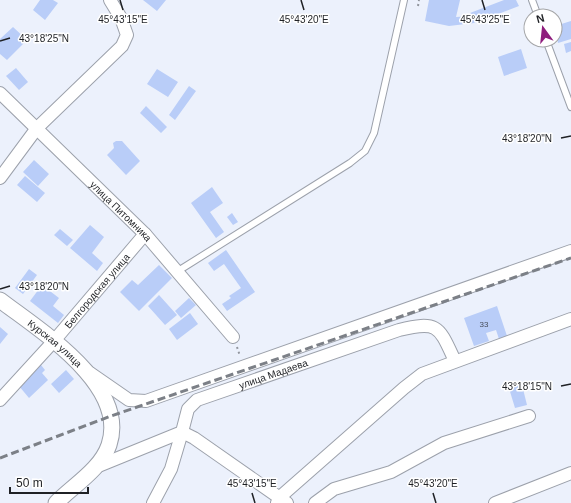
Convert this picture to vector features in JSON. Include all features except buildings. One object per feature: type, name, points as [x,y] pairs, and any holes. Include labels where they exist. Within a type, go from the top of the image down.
[{"type":"street","points":[[0,178],[37,128],[122,46],[127,35],[112,0]]},
{"type":"street","name":"улица Питомника","points":[[0,93],[145,234],[233,337]]},
{"type":"street","name":"Белгородская улица","points":[[0,400],[53,342],[145,234]]},
{"type":"street","points":[[83,368],[129,400],[146,401],[571,252]]},
{"type":"street","name":"Курская улица","points":[[0,300],[83,368],[103,394],[111,416],[109,444],[96,467],[56,503]]},
{"type":"street","points":[[96,467],[182,432],[194,438],[281,501],[404,388],[422,374],[571,319]]},
{"type":"street","name":"улица Мадаева","points":[[182,432],[188,409],[198,400],[399,330],[420,325],[434,326],[443,335],[455,361]]},
{"type":"street","points":[[314,503],[334,489],[391,472],[444,443],[529,416]]},
{"type":"street","points":[[154,503],[171,469],[182,432]]},
{"type":"street","points":[[495,503],[571,473]]},
{"type":"lane","points":[[178,271],[350,164],[364,151],[374,133],[404,0]]},
{"type":"lane","points":[[549,48],[571,107]]},
{"type":"path","points":[[418,6],[419,0]]},
{"type":"path","points":[[233,337],[244,367]]},
{"type":"railway","points":[[0,458],[111,416],[571,258]]}]
